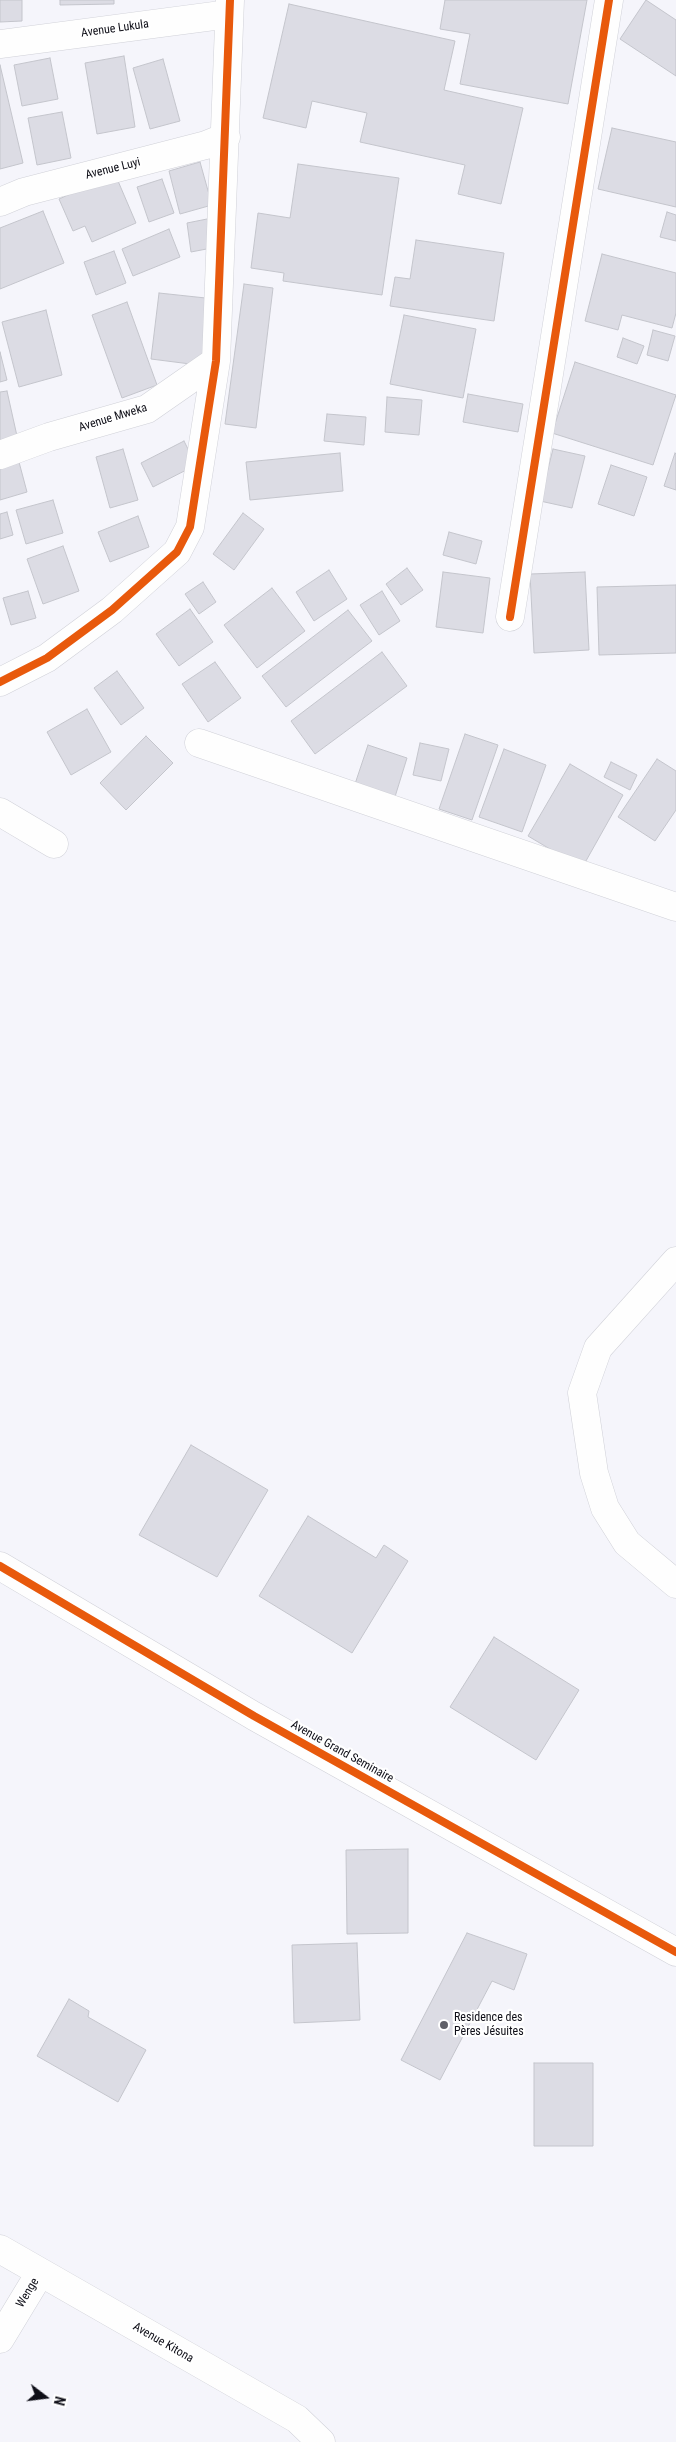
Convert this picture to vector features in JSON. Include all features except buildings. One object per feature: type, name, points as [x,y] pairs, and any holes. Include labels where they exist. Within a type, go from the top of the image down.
[{"type":"street","points":[[510,617],[609,0]]},
{"type":"street","points":[[0,682],[47,658],[112,610],[177,552],[190,527],[216,361],[226,137],[229,7]]},
{"type":"street","name":"Avenue Lukula","points":[[0,44],[229,7]]},
{"type":"street","name":"Avenue Luyi","points":[[0,202],[24,192],[206,145],[226,137]]},
{"type":"street","name":"Avenue Mweka","points":[[0,455],[49,437],[147,409],[216,361]]},
{"type":"street","points":[[199,743],[676,907]]},
{"type":"street","points":[[0,812],[54,844]]},
{"type":"street","points":[[676,1261],[598,1348],[582,1393],[594,1473],[605,1508],[627,1543],[676,1584]]},
{"type":"street","name":"Avenue Grand Seminaire","points":[[0,1566],[254,1716],[676,1952]]},
{"type":"street","name":"Avenue Kitona","points":[[0,2248],[40,2273],[297,2419],[322,2442]]},
{"type":"street","name":"Wenge","points":[[0,2339],[40,2273]]},
{"type":"cycle path","points":[[0,682],[47,658],[112,610],[177,552],[190,527],[216,361],[230,0]]},
{"type":"cycle path","points":[[510,617],[609,0]]},
{"type":"cycle path","points":[[0,1566],[254,1716],[676,1952]]},
{"type":"place","name":"Residence des Pères Jésuites","points":[[444,2025]]}]
